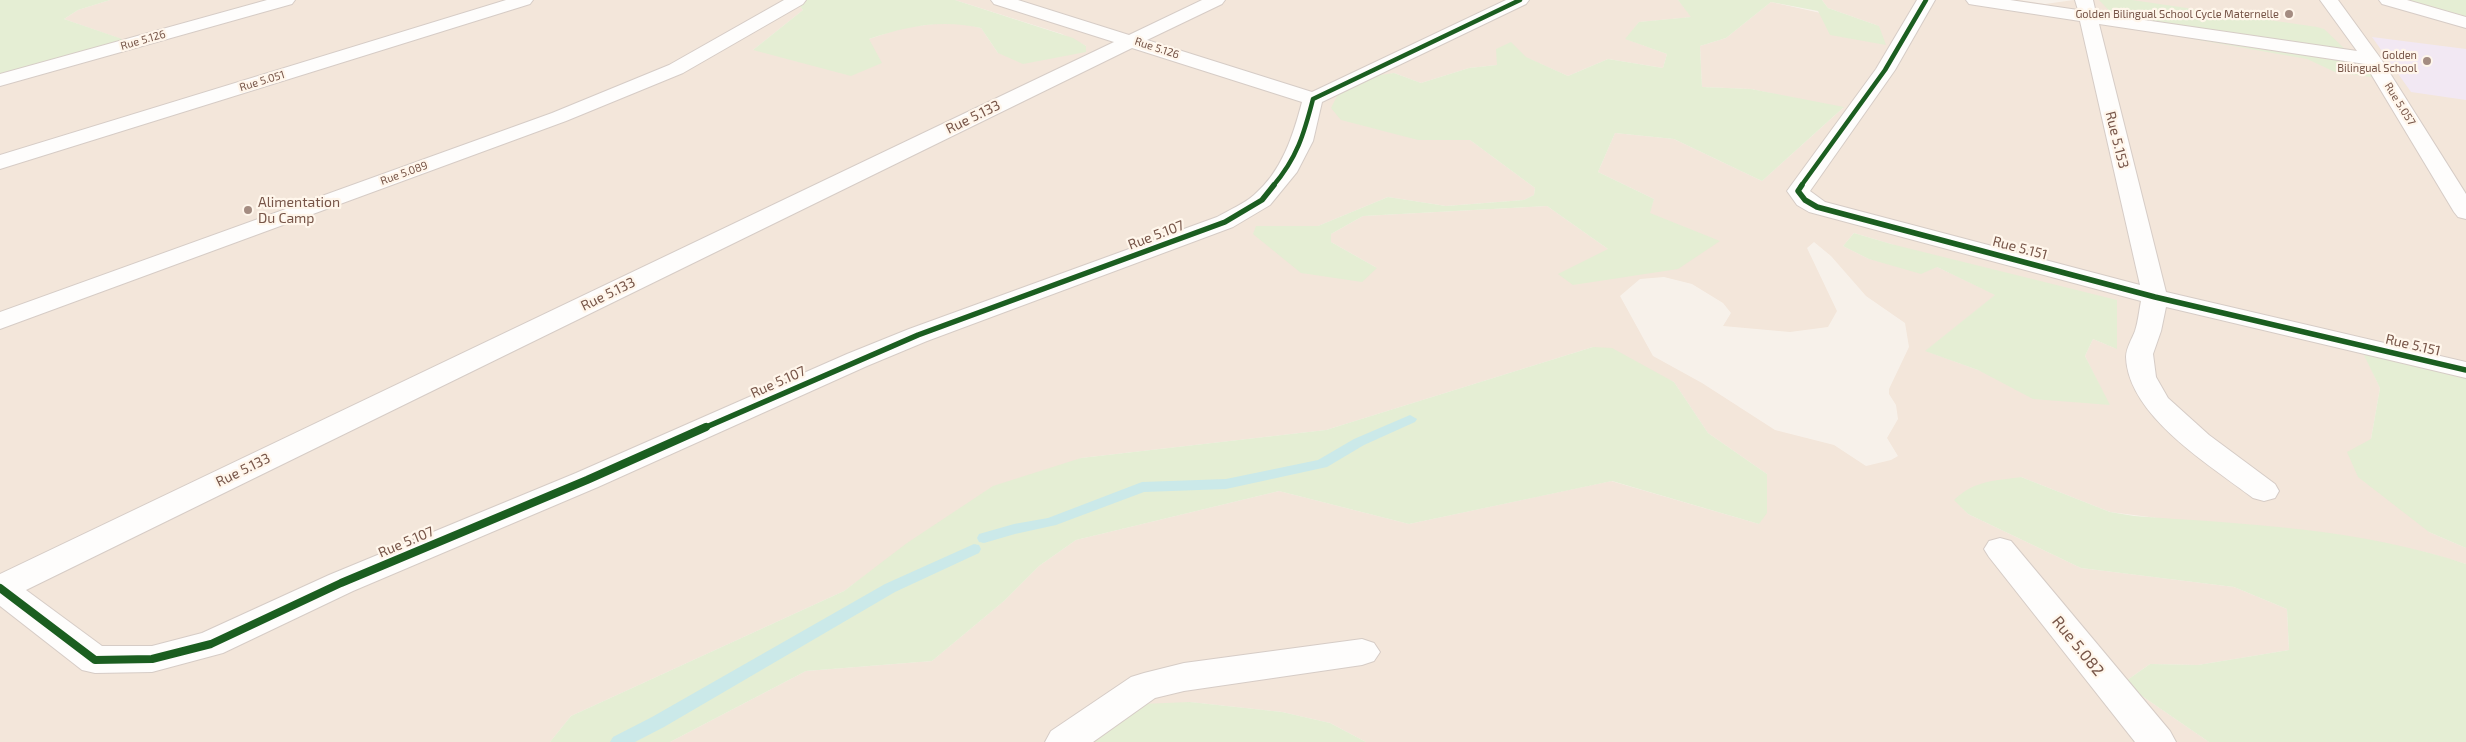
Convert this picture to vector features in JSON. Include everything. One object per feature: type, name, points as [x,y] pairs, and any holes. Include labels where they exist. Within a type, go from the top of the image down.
[{"type":"street","name":"Rue 5.126","points":[[0,80],[286,0]]},
{"type":"street","name":"Rue 5.051","points":[[0,162],[524,0]]},
{"type":"street","name":"Rue 5.089","points":[[0,321],[559,117],[676,69],[797,0]]},
{"type":"street","name":"Rue 5.126","points":[[1000,0],[1133,40],[1313,98]]},
{"type":"street","name":"Rue 5.133","points":[[0,588],[1216,0]]},
{"type":"street","points":[[1313,98],[1520,0]]},
{"type":"street","name":"Rue 5.151","points":[[1926,0],[1885,70],[1798,191],[1805,200],[1817,207],[2155,297],[2466,370]]},
{"type":"street","points":[[1975,0],[2086,9],[2372,59]]},
{"type":"street","name":"Rue 5.057","points":[[2328,0],[2372,59],[2466,212]]},
{"type":"street","points":[[2388,0],[2466,23]]},
{"type":"street","name":"Rue 5.153","points":[[2086,9],[2155,297],[2148,331],[2139,354],[2142,377],[2156,403],[2199,442],[2264,491]]},
{"type":"street","name":"Rue 5.107","points":[[0,588],[95,660],[152,659],[210,644],[341,583],[587,480],[856,360],[918,335],[1225,222],[1262,200],[1288,166],[1302,141],[1313,98]]},
{"type":"street","name":"Rue 5.082","points":[[2000,549],[2157,742]]},
{"type":"street","points":[[1064,742],[1144,687],[1184,677],[1362,652]]},
{"type":"shaded area","points":[[110,0],[795,0],[803,10],[753,50],[869,39],[902,28],[959,23],[981,28],[998,53],[1086,46],[1062,34],[955,0],[1678,0],[1692,17],[1639,22],[1626,39],[1667,54],[1663,68],[1608,59],[1568,76],[1525,57],[1497,65],[1469,68],[1421,83],[1394,73],[1370,78],[1418,140],[1470,140],[1535,188],[1534,195],[1524,200],[1446,206],[1388,197],[1318,226],[1257,226],[1377,268],[1331,242],[1331,234],[1363,216],[1547,206],[1608,249],[1719,241],[1649,213],[1654,199],[1598,172],[1615,133],[1674,139],[1762,181],[1843,108],[1751,89],[1702,87],[1700,46],[1726,38],[1771,2],[1879,26],[1828,8],[1822,0],[2020,0],[2045,4],[2074,0],[2400,0],[2466,16],[2466,363],[2459,360],[2362,349],[2380,388],[2371,439],[2429,532],[2466,548],[2466,564],[2425,552],[2110,512],[2021,477],[1955,500],[1968,514],[2081,568],[2234,587],[2287,609],[2289,650],[2198,665],[2150,664],[2123,683],[2209,742],[1366,742],[1330,723],[1282,712],[1190,702],[1080,742],[670,742],[806,671],[932,661],[1004,601],[1039,566],[1076,540],[1279,491],[1409,524],[1611,481],[1759,524],[1767,474],[1708,433],[1674,382],[1593,347],[1326,430],[1081,458],[870,572],[844,591],[571,716],[550,742],[0,742],[0,78],[127,41],[64,19],[78,10]],"holes":[[[1854,233],[1891,244],[2117,349],[2093,339],[2085,356],[2109,405],[1978,370],[1926,351],[1996,295],[1937,267],[1869,259],[1843,246]],[[1814,242],[1831,256],[1866,296],[1905,323],[1909,347],[1889,389],[1889,394],[1896,405],[1898,419],[1887,438],[1898,456],[1891,460],[1866,466],[1834,445],[1775,430],[1702,383],[1653,356],[1620,296],[1640,279],[1664,277],[1692,284],[1723,303],[1731,313],[1723,326],[1790,332],[1828,327],[1837,311],[1807,248]]]},
{"type":"shaded area","name":"Golden Bilingual School","points":[[2372,37],[2466,49],[2466,100],[2411,92]]},
{"type":"green space","points":[[0,0],[110,0],[78,10],[64,19],[128,41],[0,78]]},
{"type":"green space","points":[[795,0],[955,0],[1073,38],[1086,46],[1086,52],[1023,64],[998,53],[981,28],[952,24],[911,27],[869,39],[882,63],[851,76],[753,50],[803,10]]},
{"type":"green space","points":[[1678,0],[1822,0],[1828,8],[1879,26],[1886,45],[1830,35],[1818,11],[1771,2],[1726,38],[1700,46],[1702,87],[1751,89],[1844,107],[1762,181],[1674,139],[1615,133],[1598,172],[1654,199],[1650,213],[1720,241],[1678,269],[1573,285],[1558,274],[1608,249],[1547,206],[1363,216],[1331,234],[1331,242],[1377,268],[1362,282],[1301,273],[1253,234],[1256,226],[1318,226],[1388,197],[1446,206],[1524,200],[1534,195],[1535,188],[1470,140],[1418,140],[1341,120],[1331,108],[1340,90],[1380,75],[1394,73],[1421,83],[1469,68],[1497,65],[1496,49],[1511,42],[1526,57],[1568,76],[1608,59],[1663,68],[1667,54],[1625,39],[1639,22],[1691,17]]},
{"type":"green space","points":[[2099,0],[2132,0],[2317,27],[2324,29],[2347,51],[2323,56],[2365,67],[2377,78],[2335,72],[2307,59],[2125,27]]},
{"type":"green space","points":[[2400,0],[2466,0],[2466,16]]},
{"type":"green space","points":[[1854,233],[1891,244],[2117,300],[2117,349],[2093,339],[2085,356],[2110,405],[2033,399],[1978,370],[1925,351],[1995,295],[1937,267],[1921,274],[1869,259],[1843,246]]},
{"type":"green space","points":[[1593,347],[1612,348],[1674,382],[1708,433],[1767,474],[1767,513],[1759,524],[1612,481],[1409,524],[1279,491],[1076,540],[1039,566],[1004,601],[932,661],[806,671],[670,742],[550,742],[571,716],[844,591],[907,543],[993,486],[1081,458],[1326,430]]},
{"type":"green space","points":[[2361,349],[2459,360],[2466,363],[2466,548],[2429,532],[2358,477],[2347,452],[2371,439],[2380,388]]},
{"type":"green space","points":[[2021,477],[2110,512],[2134,516],[2302,529],[2385,542],[2466,564],[2466,742],[2209,742],[2123,683],[2150,664],[2198,665],[2289,650],[2287,609],[2234,587],[2081,568],[1968,514],[1954,500],[1962,493],[1985,482]]},
{"type":"green space","points":[[1190,702],[1282,712],[1330,723],[1366,742],[1080,742],[1116,705]]},
{"type":"waterway","points":[[984,538],[1014,529],[1051,522],[1142,487],[1226,484],[1322,464],[1359,442],[1410,419]]},
{"type":"waterway","points":[[619,742],[658,722],[890,588],[974,549]]},
{"type":"cycle path","points":[[0,588],[95,660],[152,659],[211,644],[341,583],[587,480],[857,360],[918,335],[1225,222],[1262,200],[1289,167],[1302,141],[1313,99],[1520,0]]},
{"type":"cycle path","points":[[1926,0],[1885,70],[1798,191],[1805,200],[1817,207],[2155,297],[2466,370]]},
{"type":"place","name":"Golden Bilingual School Cycle Maternelle","points":[[2289,14]]},
{"type":"place","name":"Golden Bilingual School","points":[[2427,61]]},
{"type":"place","name":"Alimentation Du Camp","points":[[248,210]]}]
